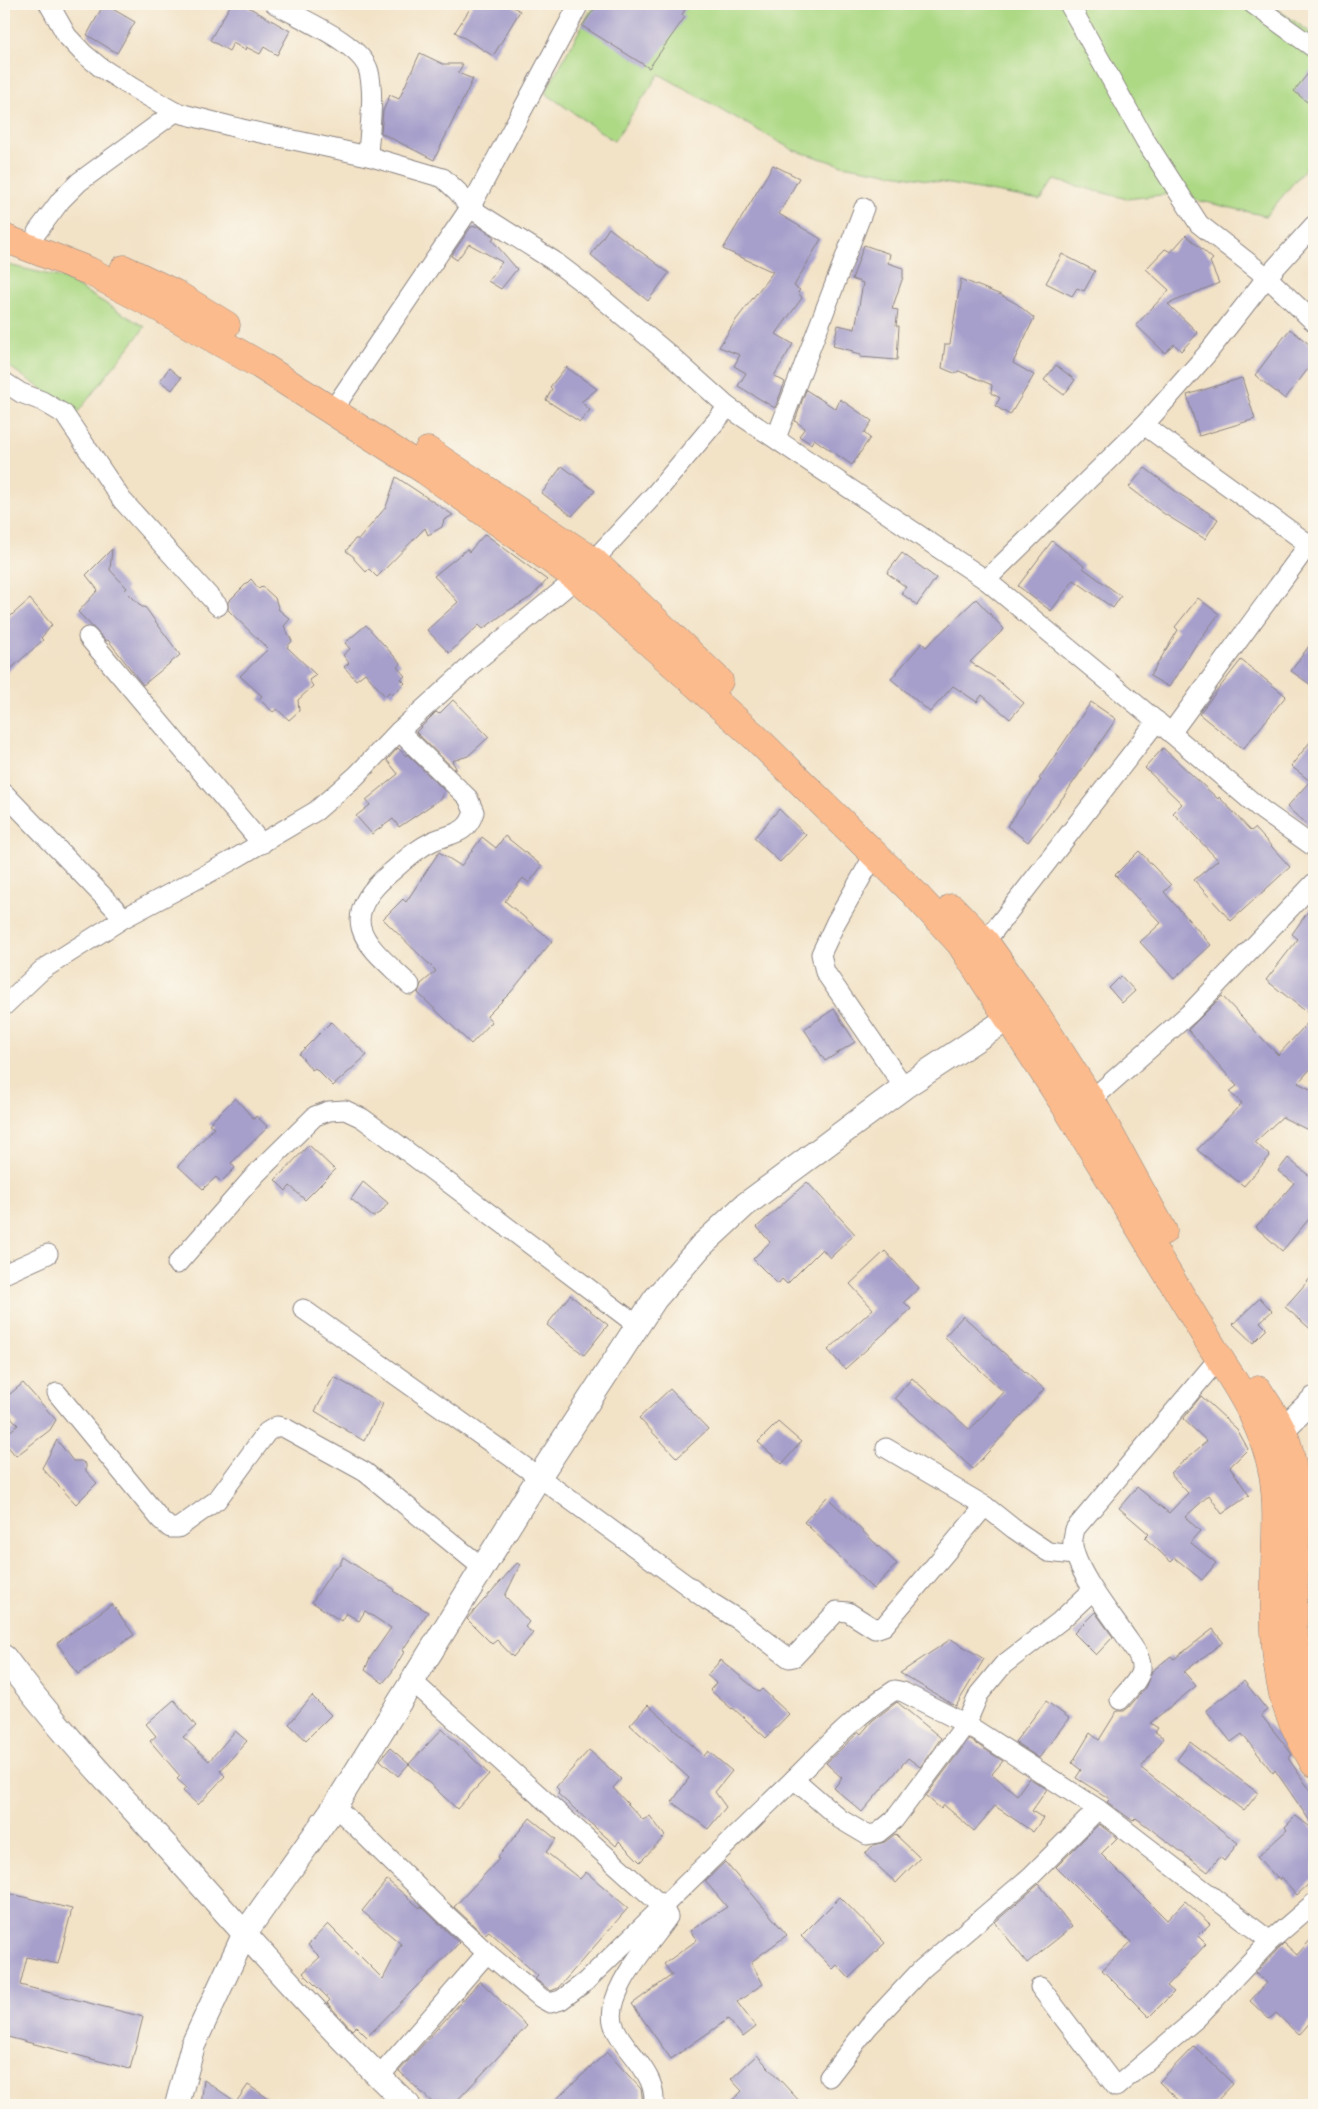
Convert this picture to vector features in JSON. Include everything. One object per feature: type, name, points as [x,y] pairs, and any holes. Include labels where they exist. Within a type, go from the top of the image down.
[{"type":"main road","points":[[4,222],[37,232],[174,293],[337,403],[434,477],[585,569],[931,886],[977,948],[1080,1105],[1128,1170],[1292,1471],[1296,1515],[1293,1618],[1298,1657],[1307,1700],[1314,1721]]},
{"type":"main road","points":[[4,238],[90,271],[260,365],[337,403]]},
{"type":"main road","points":[[585,569],[936,916],[977,948]]},
{"type":"main road","points":[[1080,1105],[1219,1358],[1248,1403],[1272,1434],[1276,1524],[1274,1613],[1276,1653],[1283,1696],[1299,1736],[1314,1763]]},
{"type":"street","points":[[49,4],[67,36],[83,53],[133,88],[175,112],[242,129],[368,156],[442,178],[458,192],[470,208],[554,261],[587,286],[671,356],[728,408],[776,438],[986,580],[1262,810],[1314,847]]},
{"type":"street","points":[[275,4],[339,39],[365,62],[369,73],[371,103],[368,156]]},
{"type":"street","points":[[1069,4],[1145,140],[1199,224],[1267,277],[1314,322]]},
{"type":"street","points":[[1261,6],[1314,48]]},
{"type":"street","points":[[337,403],[470,208],[572,7]]},
{"type":"street","points":[[37,232],[61,200],[79,182],[175,112]]},
{"type":"street","points":[[776,438],[864,208]]},
{"type":"street","points":[[986,580],[1144,424],[1206,356],[1267,277],[1314,225]]},
{"type":"street","points":[[4,382],[21,393],[42,401],[68,417],[122,500],[218,606]]},
{"type":"street","points":[[4,1006],[42,970],[124,918],[262,844],[316,810],[356,776],[399,731],[475,662],[585,569],[655,494],[728,408]]},
{"type":"street","points":[[977,948],[1164,727],[1312,546],[1144,424]]},
{"type":"street","points":[[88,637],[262,844]]},
{"type":"street","points":[[399,731],[468,798],[474,812],[470,824],[459,831],[420,848],[406,858],[368,893],[362,906],[360,924],[367,942],[410,986]]},
{"type":"street","points":[[4,793],[124,918]]},
{"type":"street","points":[[874,855],[836,922],[821,954],[825,972],[904,1087]]},
{"type":"street","points":[[1080,1105],[1191,1012],[1313,885]]},
{"type":"street","points":[[177,2105],[193,2045],[244,1934],[335,1806],[540,1477],[655,1299],[701,1246],[745,1205],[904,1087],[1020,1013]]},
{"type":"street","points":[[176,1264],[256,1174],[302,1128],[316,1116],[329,1111],[345,1110],[362,1118],[384,1134],[637,1325]]},
{"type":"street","points":[[4,1274],[48,1254]]},
{"type":"street","points":[[303,1309],[540,1477],[789,1658],[799,1653],[837,1611],[848,1612],[875,1629],[884,1626],[985,1506]]},
{"type":"street","points":[[1120,1700],[1137,1679],[1141,1669],[1139,1659],[1122,1630],[1094,1590],[1075,1555],[1072,1542],[1075,1530],[1219,1358]]},
{"type":"street","points":[[57,1392],[170,1528],[178,1528],[217,1500],[267,1432],[277,1426],[285,1428],[365,1472],[401,1499],[484,1569]]},
{"type":"street","points":[[1272,1434],[1314,1400]]},
{"type":"street","points":[[886,1448],[985,1506],[1048,1552],[1075,1555]]},
{"type":"street","points":[[794,1779],[847,1823],[867,1835],[878,1833],[894,1820],[966,1724],[979,1694],[1003,1666],[1094,1590]]},
{"type":"street","points":[[4,1657],[36,1700],[244,1934],[379,2077],[408,2105]]},
{"type":"street","points":[[412,1681],[663,1907],[668,1917],[622,1984],[615,1999],[612,2015],[614,2028],[646,2072],[655,2090],[654,2105]]},
{"type":"street","points":[[335,1806],[487,1953],[541,1998],[550,2003],[561,2000],[574,1992],[832,1741],[895,1690],[904,1692],[966,1724],[1098,1809],[1270,1941]]},
{"type":"street","points":[[829,2077],[868,2027],[922,1969],[1031,1876],[1098,1809]]},
{"type":"street","points":[[1040,1987],[1116,2087],[1197,2018],[1270,1941],[1314,1903]]},
{"type":"street","points":[[379,2077],[487,1953]]},
{"type":"green space","points":[[594,4],[1270,4],[1314,35],[1314,158],[1266,216],[1170,194],[1127,199],[1054,180],[1040,200],[842,165],[793,150],[659,74],[614,141],[545,93]]},
{"type":"green space","points":[[4,264],[63,278],[145,327],[77,413],[4,363]]},
{"type":"building","points":[[104,4],[135,22],[117,53],[87,35]]},
{"type":"building","points":[[231,4],[243,4],[290,31],[277,55],[264,47],[260,54],[246,47],[245,50],[233,43],[229,51],[210,40]]},
{"type":"building","points":[[473,4],[508,4],[520,11],[493,56],[455,32]]},
{"type":"building","points":[[598,4],[688,4],[682,15],[685,17],[649,68],[582,26]]},
{"type":"building","points":[[420,53],[443,64],[463,64],[458,73],[473,79],[434,160],[381,133],[383,111],[390,95],[399,99]]},
{"type":"building","points":[[1314,66],[1314,93],[1307,102],[1294,91]]},
{"type":"building","points":[[773,165],[799,178],[779,214],[821,239],[794,286],[800,290],[798,292],[802,298],[776,334],[793,344],[774,376],[785,382],[775,408],[738,386],[746,373],[734,366],[740,355],[719,347],[736,320],[773,272],[723,249]]},
{"type":"building","points":[[478,226],[494,237],[492,240],[517,269],[501,289],[488,281],[502,262],[469,244],[457,260],[451,256],[471,227]]},
{"type":"building","points":[[609,228],[669,273],[648,301],[591,255]]},
{"type":"building","points":[[1186,235],[1213,259],[1210,262],[1219,283],[1168,304],[1198,333],[1181,351],[1174,344],[1165,353],[1136,325],[1169,290],[1146,269],[1165,249],[1171,252]]},
{"type":"building","points":[[864,245],[890,254],[888,263],[903,268],[903,277],[892,309],[898,310],[896,326],[899,326],[897,360],[860,357],[861,355],[852,353],[853,351],[833,346],[838,325],[855,329],[863,283],[852,279]]},
{"type":"building","points":[[1062,254],[1095,271],[1084,291],[1077,288],[1072,296],[1046,283]]},
{"type":"building","points":[[961,279],[1001,295],[1017,304],[1034,318],[1013,363],[1034,375],[1010,415],[995,406],[1000,398],[991,393],[992,385],[959,371],[954,373],[942,368],[945,344],[950,344]]},
{"type":"building","points":[[1290,329],[1314,348],[1314,361],[1285,399],[1255,375]]},
{"type":"building","points":[[1056,365],[1075,380],[1064,395],[1044,380]]},
{"type":"building","points":[[566,367],[597,389],[581,402],[590,410],[580,422],[546,400],[552,389],[550,387]]},
{"type":"building","points":[[169,368],[181,378],[172,390],[160,381]]},
{"type":"building","points":[[1242,378],[1255,419],[1199,436],[1187,395]]},
{"type":"building","points":[[806,390],[836,409],[840,399],[872,421],[864,433],[870,438],[852,465],[814,439],[811,444],[799,436],[805,428],[795,421]]},
{"type":"building","points":[[562,466],[595,491],[572,516],[542,493]]},
{"type":"building","points":[[1145,468],[1178,493],[1218,519],[1205,539],[1163,513],[1129,487]]},
{"type":"building","points":[[396,477],[453,515],[444,520],[442,527],[428,535],[425,528],[377,577],[369,569],[366,572],[354,557],[346,551],[355,539],[359,539],[386,507]]},
{"type":"building","points":[[485,534],[547,580],[531,597],[483,629],[479,625],[449,653],[427,630],[458,602],[434,576],[467,549],[469,552]]},
{"type":"building","points":[[1052,541],[1084,566],[1083,568],[1121,596],[1113,608],[1074,580],[1051,611],[1018,586]]},
{"type":"building","points":[[112,549],[110,570],[127,588],[125,590],[142,607],[145,607],[180,655],[143,685],[108,640],[106,641],[78,612],[98,590],[86,575]]},
{"type":"building","points":[[902,553],[936,578],[917,605],[901,593],[906,587],[887,573]]},
{"type":"building","points":[[251,579],[259,589],[262,586],[275,598],[279,610],[290,619],[284,626],[292,641],[287,647],[316,675],[309,680],[313,686],[298,700],[299,711],[289,720],[277,709],[273,712],[259,699],[262,696],[240,676],[268,649],[228,610],[228,602]]},
{"type":"building","points":[[1198,598],[1219,614],[1195,646],[1169,687],[1150,676],[1178,630],[1175,627]]},
{"type":"building","points":[[30,599],[52,625],[41,638],[43,640],[4,675],[4,622]]},
{"type":"building","points":[[976,599],[1004,629],[970,662],[995,678],[1024,703],[1010,719],[982,695],[977,702],[953,686],[930,712],[891,679],[922,643],[926,647]]},
{"type":"building","points":[[366,625],[401,664],[397,667],[405,676],[401,679],[405,683],[392,695],[389,692],[385,696],[365,673],[356,680],[344,667],[349,663],[343,655],[350,649],[345,643]]},
{"type":"building","points":[[1314,639],[1314,687],[1291,671]]},
{"type":"building","points":[[1241,660],[1286,696],[1243,749],[1199,714]]},
{"type":"building","points":[[453,700],[489,737],[468,756],[452,761],[456,768],[455,770],[416,732],[436,712],[439,714]]},
{"type":"building","points":[[1091,702],[1116,719],[1064,796],[1028,842],[1007,826],[1041,780],[1039,779]]},
{"type":"building","points":[[1314,737],[1314,831],[1287,807],[1310,781],[1291,766]]},
{"type":"building","points":[[398,748],[406,756],[407,754],[444,790],[442,798],[399,827],[393,819],[372,834],[356,816],[370,805],[366,800],[398,774],[387,760]]},
{"type":"building","points":[[1163,748],[1218,799],[1219,797],[1251,831],[1255,828],[1290,867],[1231,921],[1194,880],[1218,860],[1173,813],[1182,804],[1145,768]]},
{"type":"building","points":[[779,809],[806,835],[780,862],[754,838]]},
{"type":"building","points":[[505,836],[542,866],[529,883],[523,878],[505,901],[552,941],[511,992],[487,1016],[492,1022],[471,1044],[418,993],[421,984],[436,971],[383,919],[403,899],[406,902],[439,852],[461,866],[482,837],[496,848]]},
{"type":"building","points":[[1139,851],[1171,885],[1164,892],[1211,945],[1174,979],[1140,942],[1161,923],[1115,875]]},
{"type":"building","points":[[1314,903],[1314,1065],[1298,1083],[1314,1091],[1314,1133],[1282,1117],[1255,1142],[1270,1156],[1244,1186],[1197,1150],[1242,1103],[1229,1092],[1237,1086],[1188,1030],[1222,996],[1278,1055],[1313,1017],[1266,980],[1298,939],[1292,934]]},
{"type":"building","points":[[1121,976],[1135,991],[1122,1003],[1109,988]]},
{"type":"building","points":[[834,1009],[855,1042],[825,1061],[804,1029]]},
{"type":"building","points":[[331,1022],[367,1055],[333,1086],[315,1068],[312,1070],[299,1054]]},
{"type":"building","points":[[235,1098],[254,1119],[256,1116],[268,1127],[231,1163],[235,1168],[221,1182],[216,1177],[203,1189],[178,1166],[214,1128],[209,1124]]},
{"type":"building","points":[[309,1145],[335,1170],[305,1200],[290,1186],[286,1191],[275,1180]]},
{"type":"building","points":[[1288,1158],[1314,1180],[1314,1213],[1282,1251],[1256,1227],[1294,1183],[1278,1171]]},
{"type":"building","points":[[363,1182],[388,1203],[382,1211],[373,1217],[351,1199]]},
{"type":"building","points":[[807,1182],[855,1234],[830,1258],[822,1249],[787,1284],[782,1279],[778,1284],[753,1259],[770,1242],[757,1227]]},
{"type":"building","points":[[885,1251],[919,1288],[904,1302],[911,1309],[845,1369],[828,1350],[873,1309],[850,1284]]},
{"type":"building","points":[[1314,1274],[1314,1332],[1285,1307]]},
{"type":"building","points":[[570,1295],[608,1325],[584,1355],[547,1325]]},
{"type":"building","points":[[1260,1298],[1272,1311],[1260,1322],[1267,1329],[1253,1343],[1233,1324]]},
{"type":"building","points":[[963,1316],[1044,1389],[973,1469],[895,1398],[912,1378],[970,1430],[1004,1392],[944,1337]]},
{"type":"building","points":[[334,1377],[383,1404],[364,1441],[315,1411]]},
{"type":"building","points":[[23,1383],[56,1420],[50,1430],[16,1456],[4,1442],[4,1436],[18,1425],[4,1409],[4,1399]]},
{"type":"building","points":[[670,1389],[708,1429],[677,1458],[639,1418]]},
{"type":"building","points":[[1201,1396],[1237,1429],[1248,1449],[1230,1467],[1249,1495],[1222,1514],[1209,1495],[1185,1517],[1200,1531],[1190,1542],[1216,1563],[1202,1580],[1175,1558],[1171,1562],[1145,1538],[1149,1534],[1119,1508],[1137,1487],[1169,1513],[1188,1493],[1170,1473],[1207,1441],[1183,1419]]},
{"type":"building","points":[[778,1422],[801,1442],[782,1464],[758,1442]]},
{"type":"building","points":[[57,1440],[73,1461],[81,1461],[86,1464],[86,1471],[97,1483],[76,1504],[42,1468]]},
{"type":"building","points":[[827,1497],[897,1564],[873,1589],[804,1522]]},
{"type":"building","points":[[343,1557],[428,1612],[402,1651],[404,1652],[392,1672],[383,1683],[365,1670],[370,1658],[391,1628],[365,1611],[359,1621],[346,1613],[341,1621],[312,1602],[335,1567],[340,1565]]},
{"type":"building","points":[[517,1563],[520,1565],[505,1596],[529,1622],[525,1627],[533,1633],[513,1657],[497,1640],[492,1644],[467,1619]]},
{"type":"building","points":[[112,1604],[134,1635],[78,1674],[57,1643]]},
{"type":"building","points":[[1095,1612],[1113,1637],[1096,1655],[1074,1633]]},
{"type":"building","points":[[1213,1629],[1223,1642],[1184,1672],[1196,1686],[1150,1723],[1158,1728],[1155,1732],[1164,1738],[1141,1768],[1238,1843],[1224,1861],[1220,1857],[1208,1872],[1136,1818],[1133,1821],[1107,1802],[1110,1799],[1076,1778],[1081,1770],[1072,1763],[1090,1733],[1099,1740],[1117,1711],[1124,1711],[1129,1707],[1145,1688],[1152,1671],[1171,1656],[1174,1659]]},
{"type":"building","points":[[951,1639],[984,1659],[956,1706],[900,1673]]},
{"type":"building","points":[[721,1660],[759,1692],[762,1689],[789,1714],[766,1738],[710,1690],[716,1683],[707,1675]]},
{"type":"building","points":[[1244,1681],[1267,1710],[1261,1715],[1292,1755],[1288,1758],[1314,1796],[1314,1827],[1275,1770],[1273,1773],[1242,1734],[1231,1742],[1206,1710]]},
{"type":"building","points":[[312,1696],[331,1715],[306,1740],[289,1724]]},
{"type":"building","points":[[174,1700],[196,1726],[183,1737],[209,1761],[235,1731],[247,1741],[220,1771],[225,1776],[198,1805],[183,1791],[186,1787],[177,1779],[180,1776],[150,1741],[156,1736],[146,1724]]},
{"type":"building","points":[[1046,1701],[1069,1718],[1039,1758],[1015,1742]]},
{"type":"building","points":[[897,1702],[941,1738],[920,1767],[908,1758],[862,1812],[834,1788],[842,1778],[826,1763],[859,1732],[861,1734],[872,1721]]},
{"type":"building","points":[[648,1705],[704,1756],[708,1751],[732,1771],[715,1792],[726,1807],[708,1829],[672,1802],[689,1778],[630,1725]]},
{"type":"building","points":[[442,1729],[489,1774],[457,1809],[409,1764]]},
{"type":"building","points":[[969,1739],[1003,1761],[992,1774],[1017,1795],[1029,1778],[1047,1789],[1032,1811],[1043,1818],[1033,1832],[995,1806],[974,1831],[944,1805],[941,1809],[926,1796]]},
{"type":"building","points":[[1190,1742],[1258,1793],[1244,1811],[1177,1760]]},
{"type":"building","points":[[390,1748],[409,1764],[398,1776],[380,1760]]},
{"type":"building","points":[[589,1750],[621,1779],[613,1788],[643,1820],[650,1816],[665,1836],[640,1862],[619,1841],[616,1846],[558,1794],[559,1790],[556,1787]]},
{"type":"building","points":[[1296,1816],[1314,1830],[1314,1879],[1297,1895],[1282,1878],[1279,1880],[1257,1857],[1287,1830],[1285,1827]]},
{"type":"building","points":[[530,1818],[556,1839],[546,1852],[580,1879],[586,1872],[628,1908],[558,1988],[551,1991],[535,1979],[538,1976],[489,1931],[484,1935],[454,1907],[499,1859],[497,1858]]},
{"type":"building","points":[[1099,1824],[1117,1838],[1101,1854],[1167,1920],[1185,1901],[1210,1924],[1198,1936],[1206,1944],[1167,1986],[1174,1992],[1149,2017],[1102,1970],[1131,1942],[1056,1867]]},
{"type":"building","points":[[895,1834],[920,1858],[896,1883],[865,1854],[873,1845],[885,1842]]},
{"type":"building","points":[[725,1862],[787,1935],[751,1962],[763,1984],[737,2002],[756,2027],[743,2037],[728,2019],[671,2059],[632,2004],[672,1975],[664,1964],[697,1940],[690,1931],[727,1907],[705,1881]]},
{"type":"building","points":[[387,1880],[420,1908],[421,1906],[459,1943],[367,2037],[356,2026],[352,2030],[327,2003],[330,2000],[303,1973],[320,1957],[308,1945],[328,1924],[383,1979],[401,1944],[362,1911]]},
{"type":"building","points":[[1039,1884],[1072,1927],[1027,1963],[995,1922]]},
{"type":"building","points":[[4,1892],[72,1909],[58,1964],[27,1957],[20,1985],[143,2017],[130,2069],[4,2036]]},
{"type":"building","points":[[840,1897],[885,1943],[849,1978],[837,1965],[833,1969],[801,1936]]},
{"type":"building","points":[[1314,1936],[1314,2018],[1299,2035],[1276,2013],[1269,2019],[1250,2001],[1267,1983],[1255,1973],[1278,1949],[1284,1943],[1297,1955]]},
{"type":"building","points":[[480,1981],[527,2026],[453,2105],[435,2105],[399,2071]]},
{"type":"building","points":[[1194,2046],[1233,2084],[1213,2105],[1184,2105],[1159,2082]]},
{"type":"building","points":[[607,2052],[641,2089],[643,2103],[641,2105],[550,2105]]},
{"type":"building","points":[[757,2055],[803,2105],[727,2105],[742,2091],[731,2079]]},
{"type":"building","points":[[204,2080],[236,2102],[248,2085],[278,2105],[201,2105]]}]
